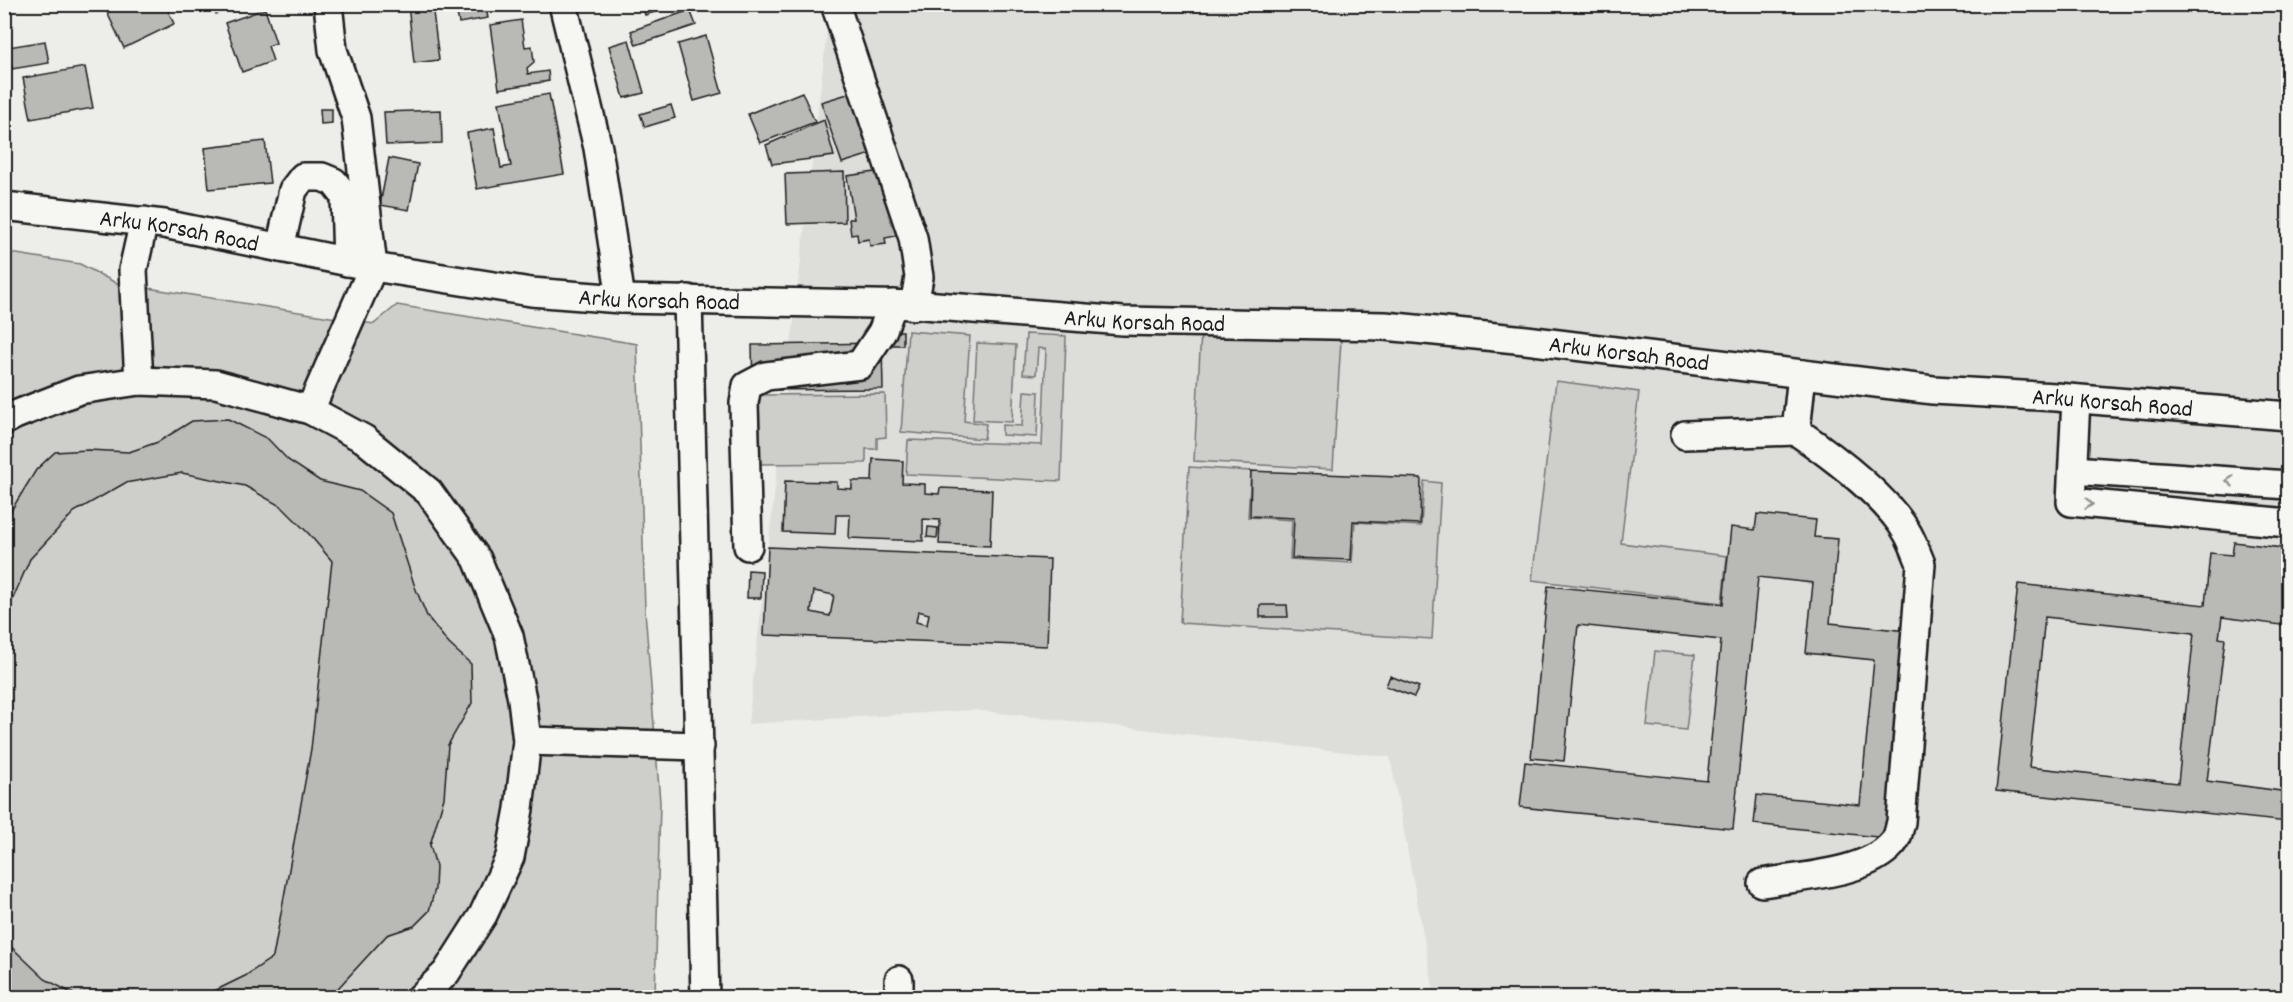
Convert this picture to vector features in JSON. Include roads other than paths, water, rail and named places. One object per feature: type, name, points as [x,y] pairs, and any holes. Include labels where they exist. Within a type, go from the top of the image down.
[{"type":"street","points":[[310,410],[360,265],[356,118],[333,50],[328,4]]},
{"type":"street","points":[[563,4],[598,148],[621,298]]},
{"type":"street","points":[[748,546],[744,404],[747,386],[766,376],[860,365],[904,305],[919,277],[914,238],[836,7]]},
{"type":"street","points":[[280,248],[293,190],[303,177],[322,177],[334,182],[345,196],[360,265]]},
{"type":"street","name":"Arku Korsah Road","points":[[4,206],[144,221],[360,265],[531,292],[621,298],[924,305],[1123,321],[1385,326],[1526,340],[1933,390],[2288,416]]},
{"type":"street","points":[[139,381],[134,270],[144,221]]},
{"type":"street","points":[[688,299],[705,998]]},
{"type":"street","points":[[1796,431],[1802,374]]},
{"type":"street","points":[[4,421],[79,390],[139,381],[216,384],[310,410],[364,439],[429,492],[477,559],[509,636],[522,699],[527,741],[519,809],[510,857],[477,925],[446,973],[420,998]]},
{"type":"street","points":[[2076,399],[2071,502],[2289,523]]},
{"type":"street","points":[[1685,435],[1796,431],[1826,452],[1877,496],[1908,533],[1921,564],[1902,822],[1895,842],[1882,854],[1861,866],[1762,883]]},
{"type":"street","points":[[2073,470],[2285,485]]},
{"type":"street","points":[[527,741],[700,746]]}]
